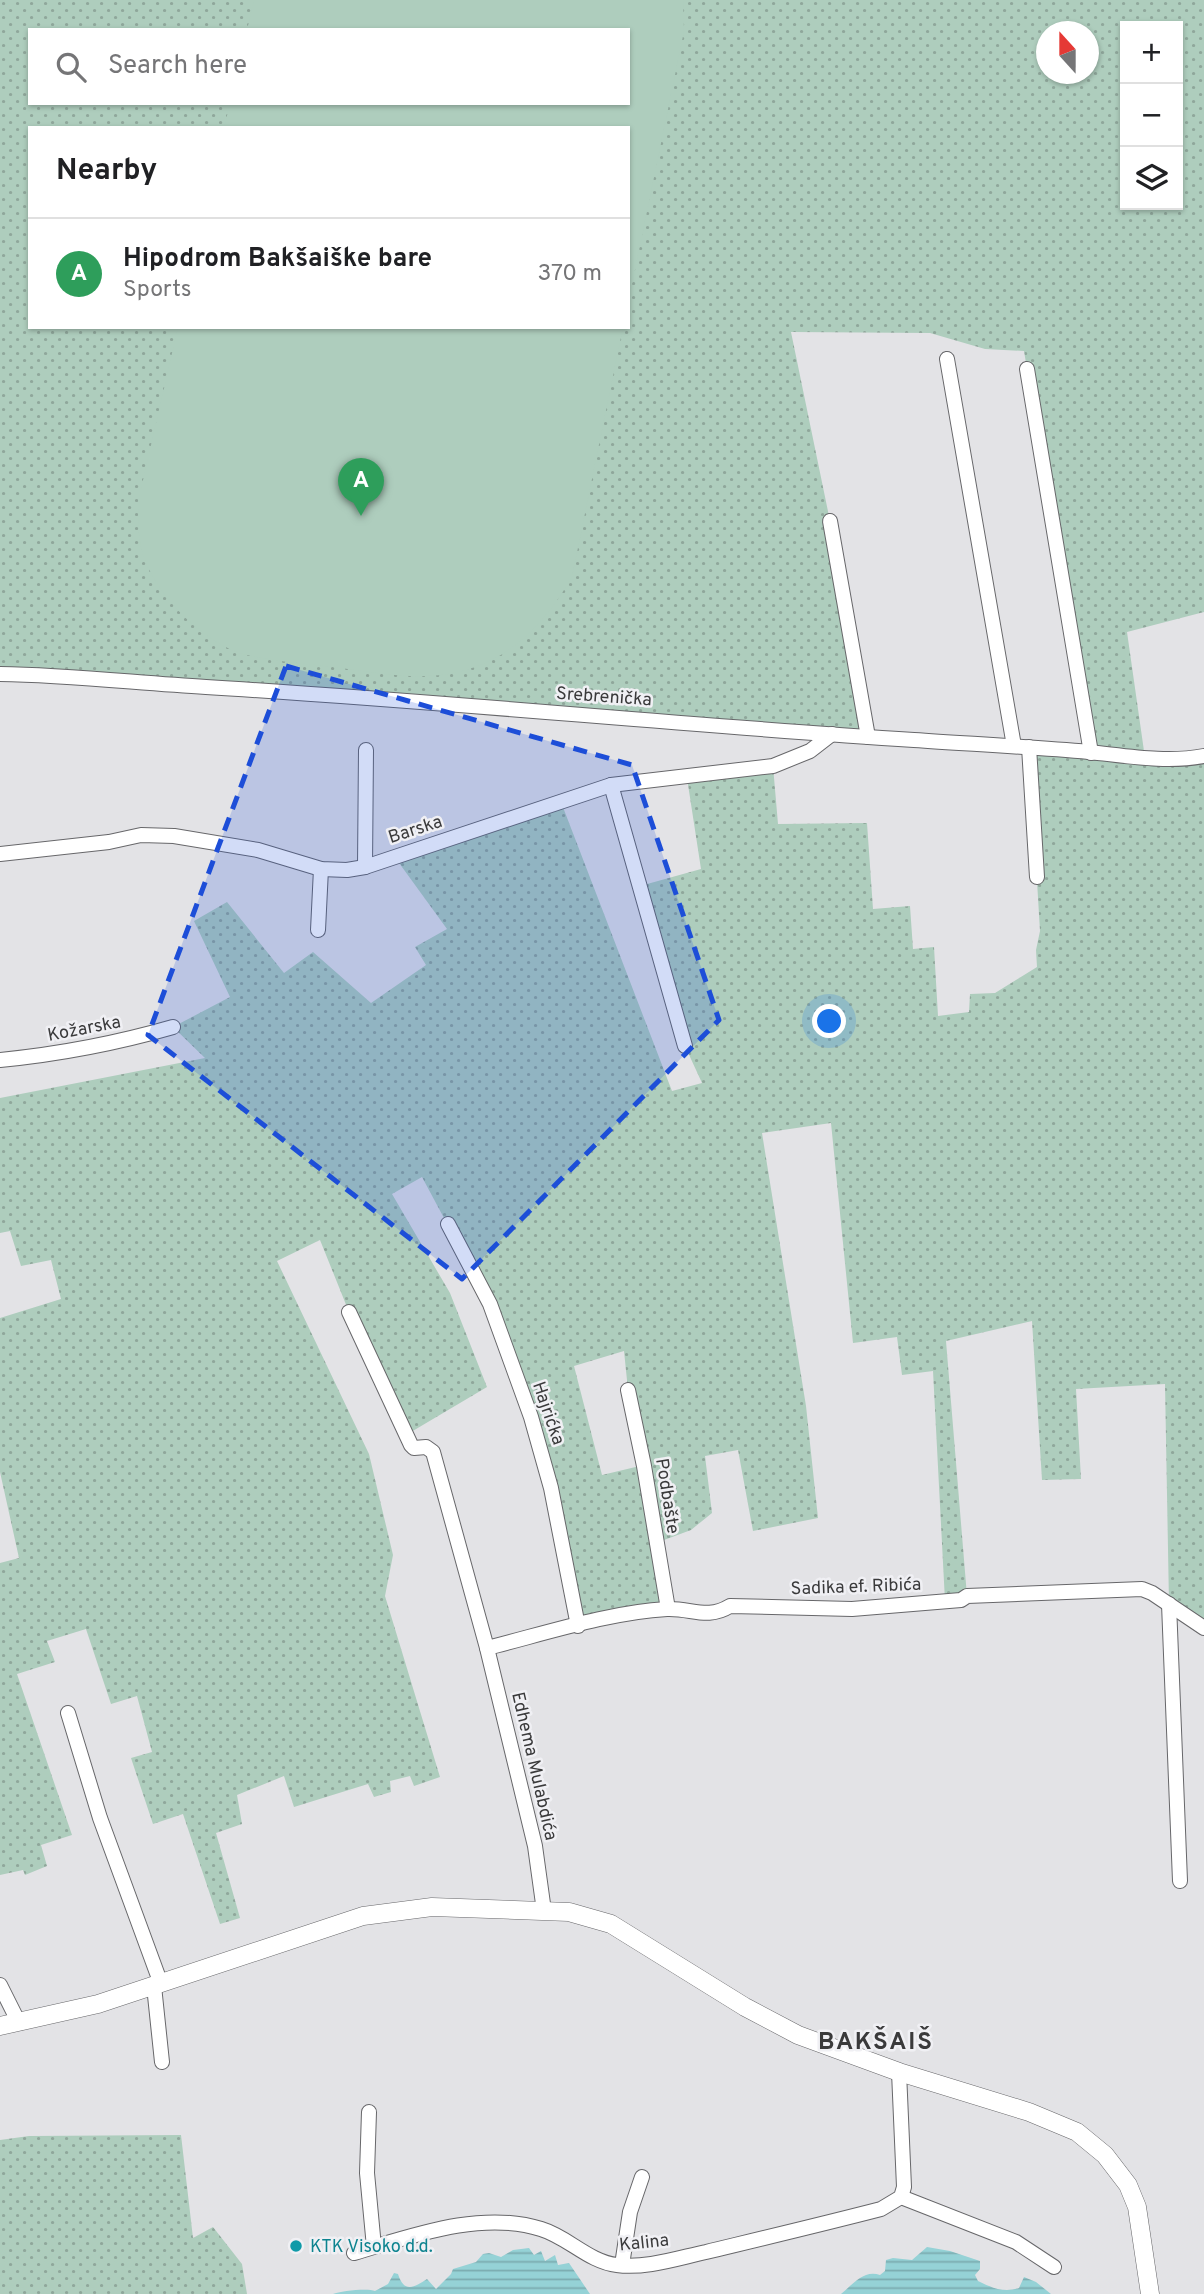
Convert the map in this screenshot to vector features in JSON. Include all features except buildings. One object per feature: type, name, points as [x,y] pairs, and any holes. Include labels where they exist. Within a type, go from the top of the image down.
[{"type":"street","points":[[947,359],[1014,746]]},
{"type":"street","points":[[1027,369],[1091,752]]},
{"type":"street","points":[[830,521],[868,737]]},
{"type":"street","name":"Srebrenička","points":[[0,674],[55,674],[118,681],[1179,760],[1204,756]]},
{"type":"street","name":"Barska","points":[[0,854],[109,842],[141,835],[174,836],[258,850],[321,869],[347,870],[365,867],[611,785],[773,766],[810,751],[832,734]]},
{"type":"street","points":[[1030,747],[1037,877]]},
{"type":"street","points":[[365,867],[366,750]]},
{"type":"street","points":[[611,785],[685,1046]]},
{"type":"street","points":[[318,930],[321,869]]},
{"type":"street","name":"Kožarska","points":[[0,1060],[62,1054],[173,1027]]},
{"type":"street","name":"Hajrićka","points":[[448,1224],[490,1304],[535,1430],[551,1488],[578,1626]]},
{"type":"street","name":"Edhema Mulabdića","points":[[349,1312],[411,1445],[414,1448],[426,1447],[433,1452],[487,1648],[535,1846],[544,1911]]},
{"type":"street","name":"Podbašte","points":[[628,1390],[668,1609]]},
{"type":"street","name":"Sadika ef. Ribića","points":[[487,1648],[578,1626],[668,1609],[717,1614],[730,1606],[852,1609],[961,1600],[967,1596],[1128,1589],[1152,1593],[1204,1628]]},
{"type":"street","points":[[1169,1604],[1180,1881]]},
{"type":"street","points":[[68,1713],[100,1818],[158,1985],[162,2062]]},
{"type":"street","points":[[0,2026],[98,2004],[363,1916],[432,1907],[569,1912],[611,1924],[745,2007],[798,2035],[899,2072],[1029,2112],[1077,2132],[1105,2155],[1128,2185],[1137,2207],[1150,2294]]},
{"type":"street","points":[[0,1985],[19,2023]]},
{"type":"street","points":[[899,2072],[904,2187],[901,2197],[1016,2242],[1054,2267]]},
{"type":"street","points":[[369,2112],[367,2173],[374,2248]]},
{"type":"street","points":[[622,2265],[630,2212],[642,2177]]},
{"type":"street","name":"Kalina","points":[[354,2253],[439,2231],[475,2224],[508,2222],[540,2228],[564,2238],[600,2261],[622,2265],[675,2259],[835,2221],[881,2209],[901,2197]]},
{"type":"highlighted area","points":[[286,666],[632,765],[719,1020],[462,1279],[148,1035]]},
{"type":"green space","points":[[0,0],[1204,0],[1204,612],[1127,632],[1145,758],[1204,756],[1204,1628],[1169,1604],[1165,1384],[1076,1389],[1081,1479],[1042,1480],[1032,1321],[946,1341],[967,1596],[945,1601],[933,1371],[902,1375],[897,1337],[853,1343],[831,1123],[762,1133],[806,1406],[818,1518],[753,1531],[738,1450],[705,1456],[712,1513],[691,1530],[656,1543],[668,1609],[578,1626],[551,1488],[490,1304],[422,1177],[392,1194],[450,1293],[487,1387],[406,1435],[349,1312],[320,1240],[277,1261],[369,1454],[393,1555],[385,1596],[440,1777],[414,1786],[410,1776],[390,1781],[391,1792],[374,1797],[368,1784],[294,1807],[284,1776],[237,1795],[242,1824],[216,1833],[240,1918],[220,1924],[183,1814],[153,1824],[131,1758],[152,1752],[137,1696],[111,1704],[86,1629],[47,1641],[55,1662],[17,1674],[72,1835],[41,1845],[47,1866],[25,1875],[23,1870],[0,1875],[0,1563],[19,1558],[0,1472],[0,1318],[61,1299],[51,1260],[21,1266],[10,1231],[0,1233],[0,1098],[205,1058],[173,1027],[230,997],[194,921],[227,902],[284,973],[313,952],[371,1003],[426,965],[415,947],[447,929],[394,856],[561,802],[672,1091],[702,1083],[685,1046],[640,886],[701,869],[687,778],[773,766],[778,824],[867,823],[873,909],[910,906],[913,949],[934,947],[938,1016],[969,1012],[970,994],[995,993],[1037,967],[1036,950],[1040,931],[1029,747],[1091,752],[1024,351],[985,349],[930,333],[791,332],[830,521],[868,737],[0,674]],"holes":[[[624,1351],[628,1390],[644,1465],[602,1475],[574,1366]]]},
{"type":"green space","points":[[254,0],[683,0],[684,31],[630,294],[630,126],[224,126],[230,105],[630,105],[630,28],[247,28]]},
{"type":"green space","points":[[178,329],[623,329],[572,577],[542,620],[518,643],[504,653],[472,668],[439,675],[391,675],[282,661],[247,655],[231,649],[199,630],[159,586],[143,555],[138,502]]},
{"type":"green space","points":[[181,2135],[193,2238],[213,2227],[242,2264],[247,2294],[0,2294],[0,2140],[29,2136]]},
{"type":"water","points":[[927,2247],[980,2261],[980,2269],[975,2275],[978,2281],[988,2286],[1003,2290],[1019,2288],[1024,2277],[1036,2282],[1051,2294],[841,2294],[864,2276],[880,2275],[885,2271],[886,2260],[912,2260]]},
{"type":"water","points":[[529,2248],[534,2255],[541,2251],[545,2261],[555,2255],[558,2265],[569,2263],[590,2294],[333,2294],[354,2290],[375,2291],[388,2284],[394,2273],[398,2274],[407,2286],[414,2286],[427,2279],[436,2289],[453,2269],[476,2262],[483,2254],[501,2257],[513,2250]]},
{"type":"place","name":"Hipodrom Bakšaiške bare","points":[[361,516]]},
{"type":"place","name":"KTK Visoko d.d.","points":[[296,2246]]},
{"type":"district","name":"BAKŠAIŠ","points":[[876,2041]]}]
